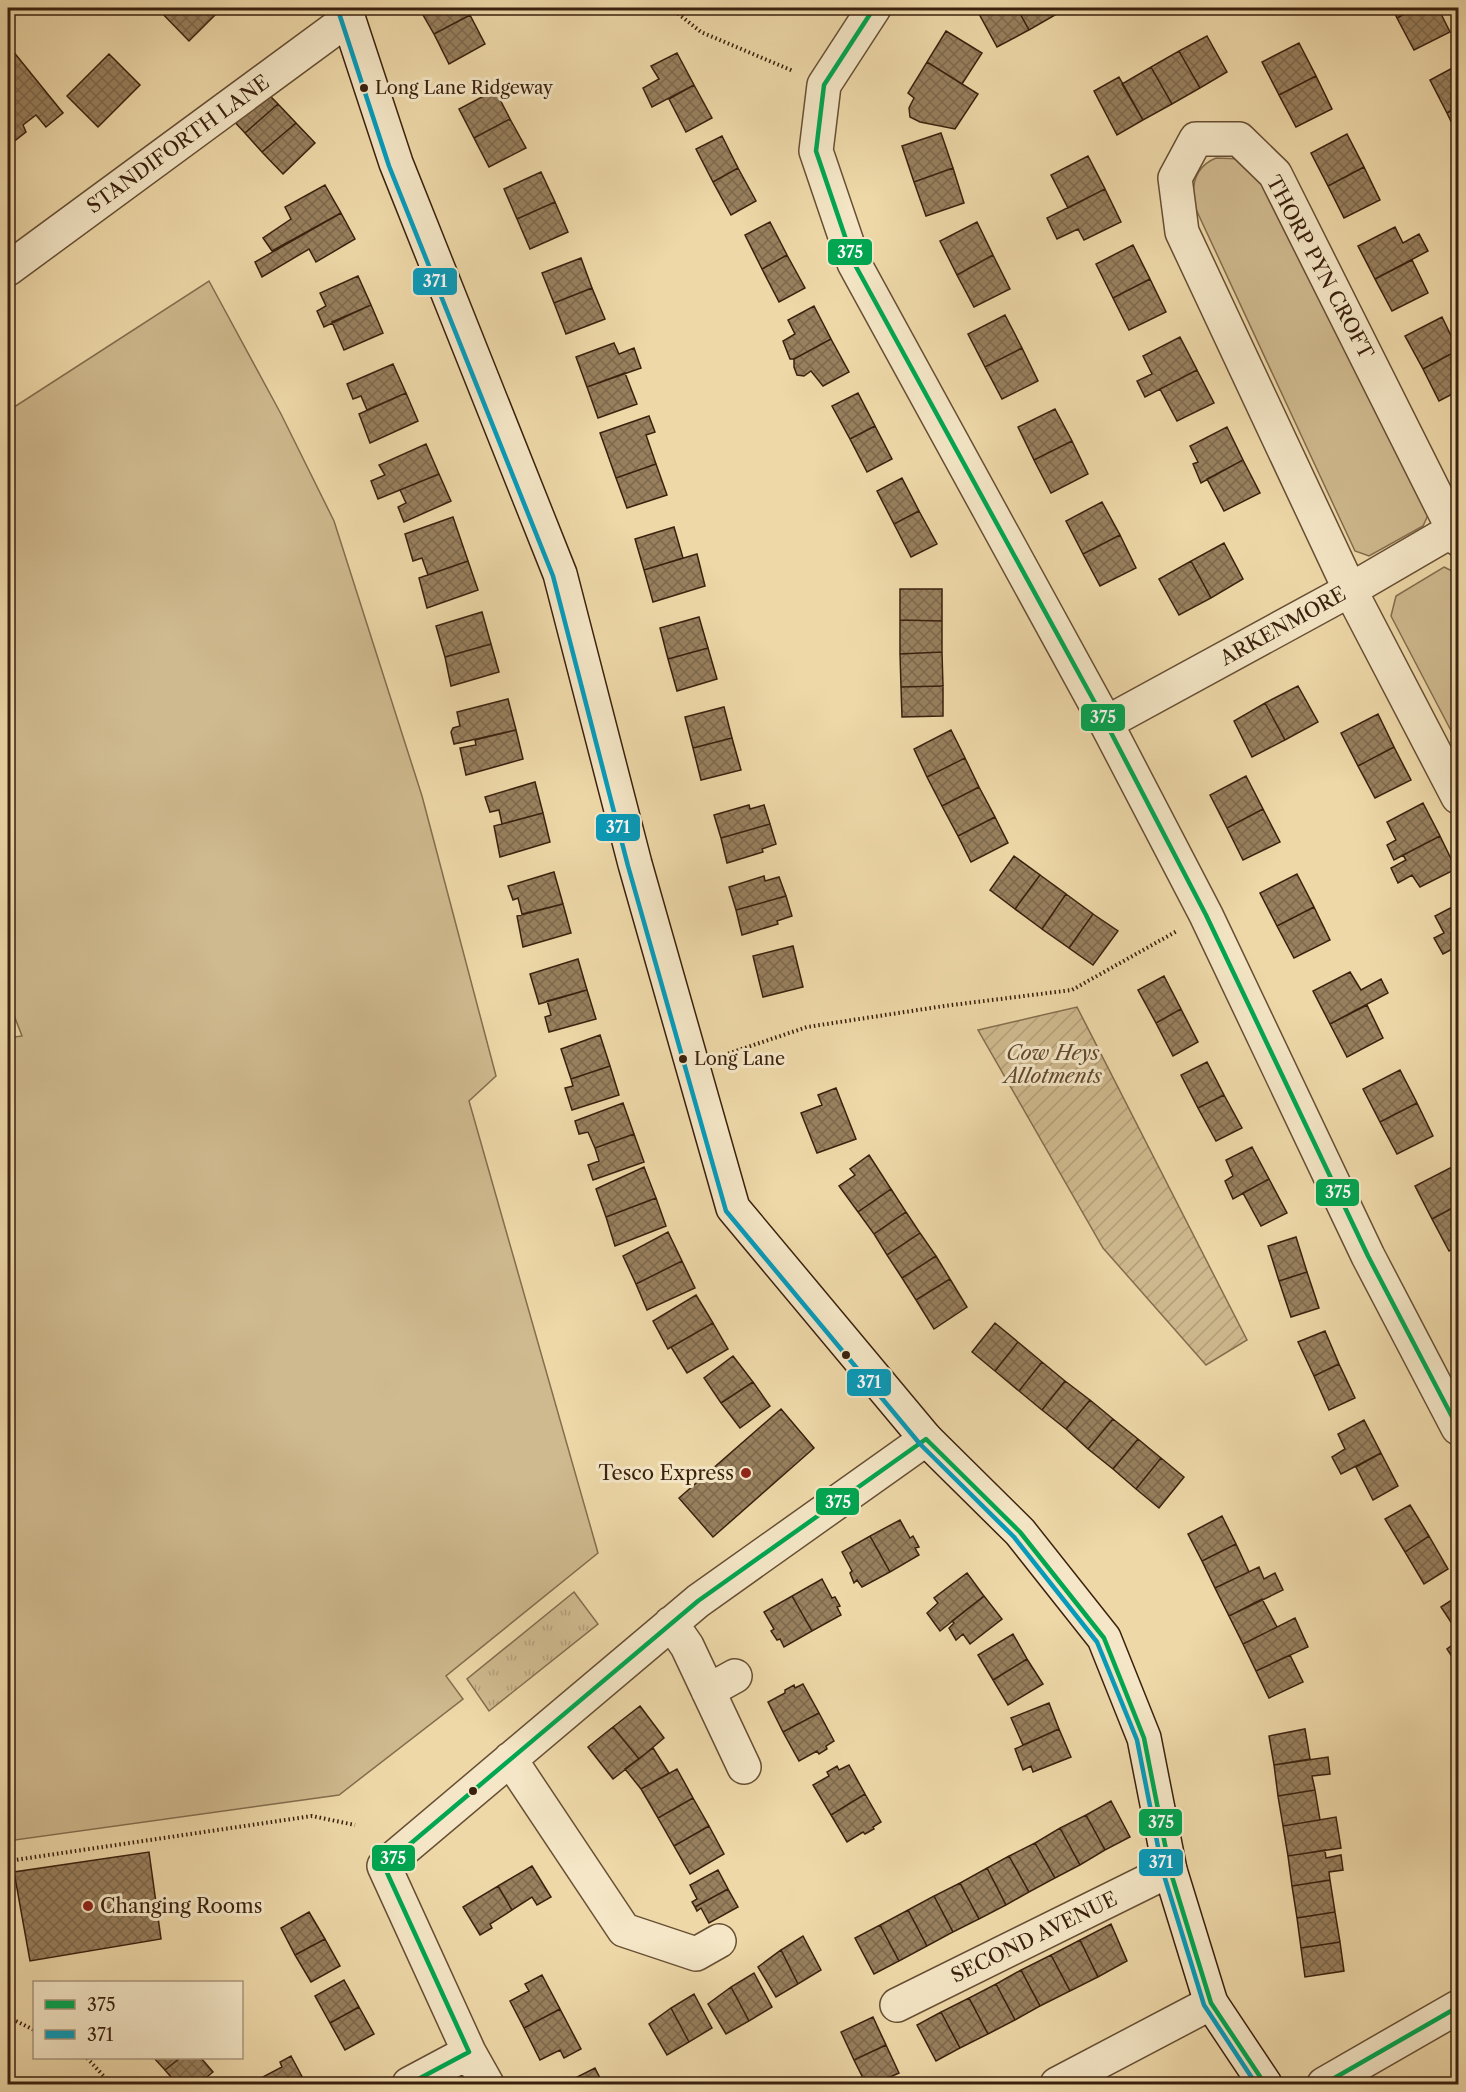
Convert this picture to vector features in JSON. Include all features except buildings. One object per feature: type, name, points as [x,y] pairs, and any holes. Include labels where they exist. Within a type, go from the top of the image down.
[{"type":"street","points":[[874,8],[824,85],[816,151],[854,264],[1106,723],[1206,915],[1368,1256],[1454,1409]]},
{"type":"street","points":[[346,13],[396,163],[560,574],[635,864],[733,1208],[926,1439],[1020,1533],[1104,1638],[1144,1738],[1170,1870],[1211,2003],[1265,2085]]},
{"type":"street","name":"STANDIFORTH LANE","points":[[8,269],[346,13]]},
{"type":"street","name":"THORP PYN CROFT","points":[[1350,590],[1182,232],[1175,178],[1196,139],[1239,139],[1275,174],[1457,532]]},
{"type":"street","name":"ARKENMORE","points":[[1106,723],[1457,532]]},
{"type":"street","points":[[1350,590],[1458,797]]},
{"type":"street","points":[[487,2085],[384,1866],[698,1601],[926,1439]]},
{"type":"street","points":[[671,1623],[687,1646],[722,1684],[744,1767]]},
{"type":"street","points":[[510,1759],[624,1930],[696,1954],[719,1941]]},
{"type":"street","name":"SECOND AVENUE","points":[[897,2005],[1170,1870]]},
{"type":"street","points":[[1057,2085],[1211,2003]]},
{"type":"street","points":[[1324,2085],[1458,2007]]},
{"type":"street","points":[[409,2085],[470,2052]]},
{"type":"path","points":[[671,8],[701,32],[824,85]]},
{"type":"path","points":[[692,1066],[807,1027],[944,1006],[1072,990],[1206,915]]},
{"type":"path","points":[[8,1862],[312,1816],[355,1825]]},
{"type":"path","points":[[8,2017],[33,2030]]},
{"type":"path","points":[[88,2059],[111,2085]]},
{"type":"green space","points":[[1216,158],[1243,159],[1260,176],[1429,513],[1423,526],[1369,556],[1355,551],[1194,205],[1193,190],[1196,177],[1209,161]]},
{"type":"green space","points":[[209,281],[281,414],[334,521],[422,796],[496,1076],[469,1101],[598,1553],[446,1676],[463,1699],[339,1795],[8,1841],[8,1038],[22,1036],[8,1000],[8,411]]},
{"type":"green space","points":[[1444,567],[1458,574],[1458,744],[1391,616],[1396,596]]},
{"type":"green space","name":"Cow Heys Allotments","points":[[1077,1007],[1247,1340],[1206,1365],[1103,1248],[978,1030]]},
{"type":"green space","points":[[574,1592],[598,1624],[489,1711],[467,1679]]},
{"type":"transit line","name":"375","points":[[874,8],[824,85],[816,151],[854,263],[1106,723],[1206,915],[1368,1256],[1458,1428]]},
{"type":"transit line","name":"371","points":[[338,10],[389,166],[553,576],[628,866],[726,1211],[920,1444],[1014,1537],[1097,1642],[1137,1740],[1163,1872],[1204,2005],[1256,2084]]},
{"type":"transit line","name":"375","points":[[409,2084],[469,2052],[384,1866],[698,1601],[926,1439],[1020,1532],[1104,1638],[1144,1738],[1170,1870],[1211,2003],[1265,2084]]},
{"type":"transit line","name":"375","points":[[1324,2084],[1458,2007]]},
{"type":"place","name":"Long Lane Ridgeway","points":[[364,88]]},
{"type":"place","name":"Long Lane","points":[[683,1059]]},
{"type":"place","name":"Tesco Express","points":[[746,1473]]},
{"type":"place","name":"Changing Rooms","points":[[88,1906]]}]
